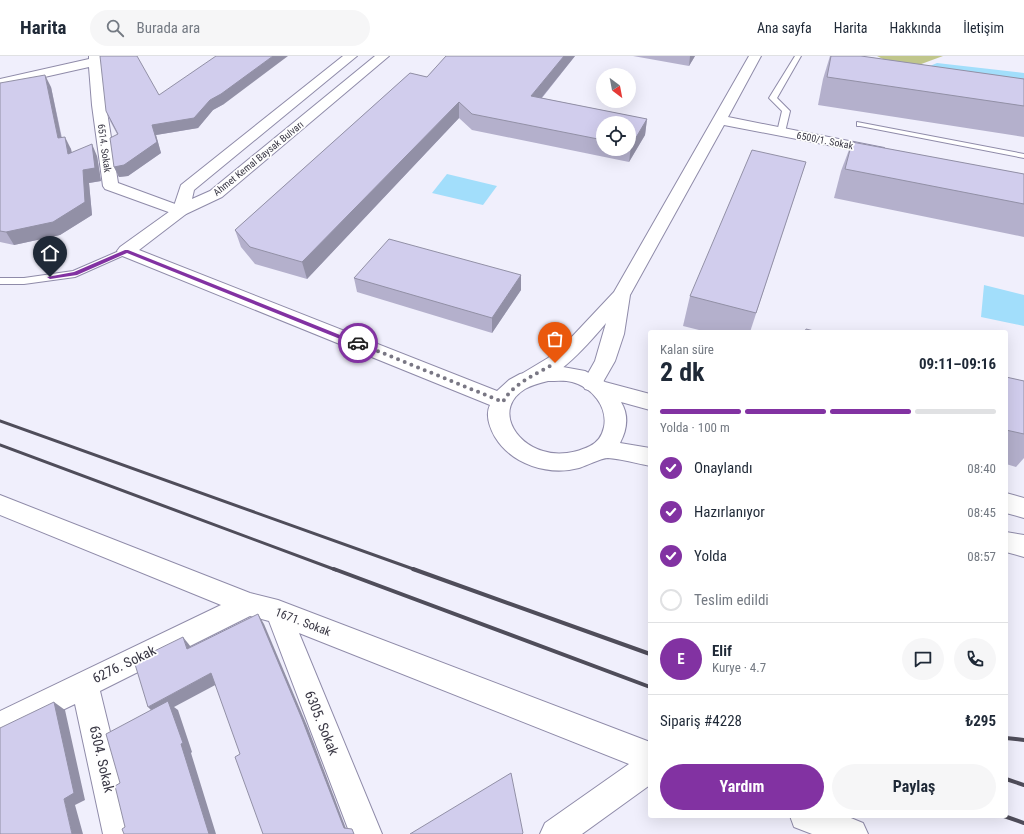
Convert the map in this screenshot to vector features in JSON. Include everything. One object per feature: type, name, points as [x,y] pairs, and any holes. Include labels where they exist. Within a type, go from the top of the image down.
[{"type":"street","points":[[0,83],[95,58],[121,56]]},
{"type":"street","name":"Ahmet Kemal Baysak Bulvarı","points":[[180,211],[187,188],[351,56]]},
{"type":"street","name":"Ahmet Kemal Baysak Bulvarı","points":[[180,211],[216,194],[383,56]]},
{"type":"street","points":[[648,457],[604,449],[570,462],[550,462],[532,457],[516,448],[505,436],[499,422],[500,408],[506,396],[516,385],[555,363],[574,347],[621,295],[755,56]]},
{"type":"street","name":"6514. Sokak","points":[[95,58],[99,105],[111,186],[180,211]]},
{"type":"street","name":"6500/1. Sokak","points":[[720,120],[891,153]]},
{"type":"street","points":[[126,251],[180,211]]},
{"type":"street","points":[[126,251],[503,402]]},
{"type":"street","points":[[595,386],[614,334],[621,295]]},
{"type":"street","points":[[530,378],[548,374],[566,374],[577,376],[595,386],[609,398],[615,410],[616,423],[612,436],[604,449]]},
{"type":"street","points":[[595,386],[648,401]]},
{"type":"street","points":[[1008,504],[1024,508]]},
{"type":"street","name":"1671. Sokak","points":[[0,505],[249,604],[278,612],[648,756]]},
{"type":"street","points":[[1008,542],[1024,546]]},
{"type":"street","name":"6276. Sokak","points":[[0,726],[249,604]]},
{"type":"street","name":"6305. Sokak","points":[[278,612],[366,834]]},
{"type":"street","name":"6304. Sokak","points":[[84,684],[119,834]]},
{"type":"street","points":[[556,834],[648,768]]},
{"type":"street","points":[[810,818],[852,834]]},
{"type":"lane","points":[[781,132],[786,111],[773,98],[798,56]]},
{"type":"lane","points":[[860,124],[1024,156]]},
{"type":"lane","points":[[0,281],[24,281],[75,274],[126,251]]},
{"type":"green space","points":[[877,56],[943,56],[905,70]]},
{"type":"water","points":[[937,63],[1024,73],[1024,89],[911,74]]},
{"type":"water","points":[[447,174],[497,186],[483,205],[432,193]]},
{"type":"water","points":[[984,285],[1024,295],[1024,326],[981,317]]},
{"type":"building","points":[[100,56],[137,56],[159,95],[216,56],[273,56],[221,94],[210,100],[194,118],[152,125],[157,142],[124,165],[114,167],[110,138],[118,134],[106,111]]},
{"type":"building","points":[[446,56],[564,56],[531,96],[632,116],[596,116],[596,139],[472,114],[459,102],[302,262],[250,247],[235,230],[410,73],[427,77]]},
{"type":"building","points":[[831,56],[861,56],[1024,79],[1024,106],[827,77]]},
{"type":"building","points":[[45,75],[58,138],[65,137],[68,154],[92,144],[95,168],[83,170],[85,202],[53,222],[6,232],[0,231],[0,83]]},
{"type":"building","points":[[636,117],[647,119],[636,138]]},
{"type":"building","points":[[852,142],[1024,174],[1024,204],[845,169]]},
{"type":"building","points":[[752,150],[806,162],[756,313],[690,296]]},
{"type":"building","points":[[389,239],[521,275],[492,318],[354,278]]},
{"type":"building","points":[[1008,377],[1024,381],[1024,434],[1008,430]]},
{"type":"building","points":[[258,614],[302,719],[344,828],[352,829],[354,834],[263,834],[235,757],[240,754],[211,673],[148,707],[134,661],[183,637],[187,649]]},
{"type":"building","points":[[168,701],[183,743],[181,744],[209,834],[124,834],[122,829],[125,827],[115,786],[120,783],[106,734]]},
{"type":"building","points":[[54,702],[74,793],[64,799],[72,834],[0,834],[0,728]]},
{"type":"building","points":[[511,773],[522,834],[410,834]]},
{"type":"railway","points":[[0,421],[416,570]]},
{"type":"railway","points":[[0,445],[336,570]]},
{"type":"railway","points":[[334,569],[648,686]]},
{"type":"railway","points":[[413,569],[648,653]]},
{"type":"railway","points":[[1008,738],[1024,740]]},
{"type":"railway","points":[[1008,780],[1024,785]]},
{"type":"railway","points":[[1008,817],[1024,823]]},
{"type":"way so far","points":[[358,343],[503,402],[506,396],[516,385],[555,363]]},
{"type":"route","points":[[50,277],[75,274],[126,251],[358,343]]}]
